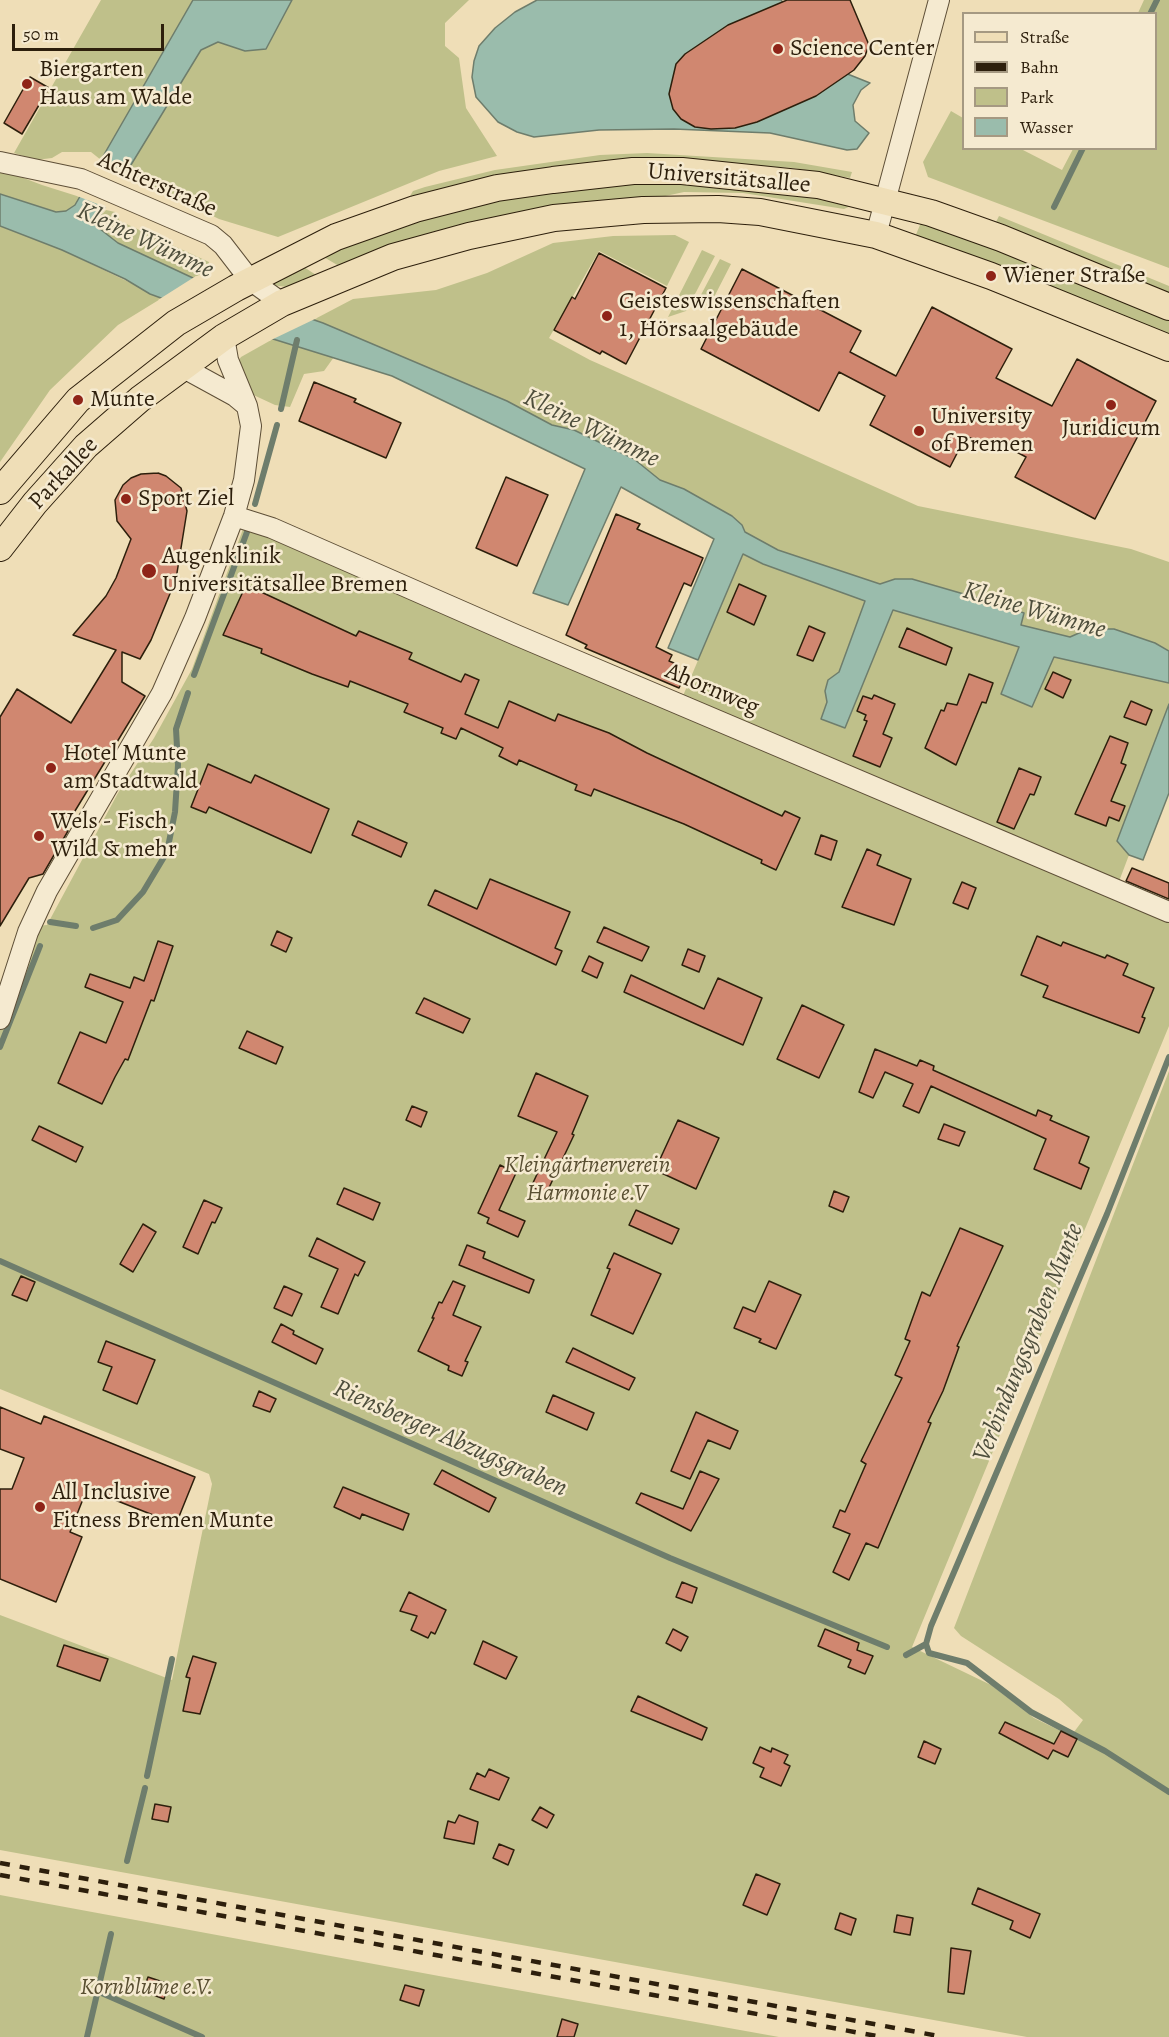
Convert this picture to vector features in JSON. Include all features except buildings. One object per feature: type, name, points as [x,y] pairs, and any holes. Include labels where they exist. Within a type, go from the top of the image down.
[{"type":"main road","name":"Universitätsallee","points":[[243,284],[336,237],[415,209],[497,189],[553,180],[633,171],[682,171],[818,185],[885,200],[931,213],[1001,238],[1169,307]]},
{"type":"main road","name":"Universitätsallee","points":[[282,303],[393,257],[469,236],[554,218],[643,210],[718,209],[760,212],[876,236],[991,276],[1169,348]]},
{"type":"main road","name":"Parkallee","points":[[0,491],[78,400],[176,323],[243,284]]},
{"type":"main road","name":"Parkallee","points":[[0,548],[35,503],[86,446],[140,399],[224,337],[282,303]]},
{"type":"street","points":[[876,236],[939,0]]},
{"type":"street","name":"Achterstraße","points":[[0,162],[81,179],[126,196],[211,235],[223,245],[243,284],[282,303]]},
{"type":"street","points":[[0,1019],[28,932],[47,891],[162,693],[195,618],[234,516],[250,448],[251,426],[247,406],[228,360],[224,337]]},
{"type":"street","points":[[182,367],[235,396],[247,406]]},
{"type":"street","name":"Ahornweg","points":[[234,516],[272,528],[527,640],[1169,912]]},
{"type":"green space","points":[[101,0],[193,0],[101,160],[91,152],[62,152],[52,158],[36,160],[14,153]]},
{"type":"green space","points":[[292,0],[469,0],[445,23],[445,46],[459,58],[466,108],[497,156],[439,171],[278,237],[219,219],[126,173],[201,50],[218,42],[245,51],[266,49]]},
{"type":"green space","points":[[1144,0],[1169,0],[1169,268],[928,177],[923,162],[951,111],[962,117],[962,150],[1023,150],[1062,170],[1072,150],[1157,150],[1157,12],[1138,12]]},
{"type":"green space","points":[[647,153],[794,162],[852,172],[850,178],[793,168],[686,161],[410,196],[413,191],[425,187],[495,170],[600,155]]},
{"type":"green space","points":[[0,169],[80,197],[75,205],[66,211],[56,212],[0,194]]},
{"type":"green space","points":[[626,181],[746,184],[847,200],[853,205],[844,209],[743,193],[684,192],[339,266],[322,256],[374,234],[456,208],[525,194]]},
{"type":"green space","points":[[106,210],[115,212],[120,221],[209,262],[207,271],[193,278],[118,243],[100,229],[98,219]]},
{"type":"green space","points":[[999,216],[1169,286],[1169,294],[1030,236],[995,224]]},
{"type":"green space","points":[[922,220],[1169,316],[1169,336],[915,237]]},
{"type":"green space","points":[[0,226],[62,250],[162,298],[118,325],[50,390],[0,462]]},
{"type":"green space","points":[[675,235],[689,242],[667,286],[599,251],[549,338],[590,360],[918,506],[1131,549],[1169,562],[1169,651],[1155,643],[1088,629],[1070,637],[1021,625],[1024,613],[895,579],[880,584],[778,550],[745,532],[742,525],[732,516],[684,489],[660,480],[634,459],[574,430],[552,425],[507,401],[313,320],[353,299],[436,290],[487,273],[553,243],[613,236]]},
{"type":"green space","points":[[702,250],[715,256],[686,311],[668,317]]},
{"type":"green space","points":[[720,259],[731,264],[713,299],[694,308]]},
{"type":"green space","points":[[301,265],[319,277],[287,287],[271,285],[268,282]]},
{"type":"green space","points":[[273,339],[334,357],[324,371],[304,374],[290,407],[275,405],[247,392],[235,366],[241,357]]},
{"type":"green space","name":"Kleingärtnerverein Harmonie e.V","points":[[243,529],[254,529],[677,710],[743,554],[763,564],[865,601],[1019,647],[1032,706],[1054,657],[1169,683],[1169,704],[1117,841],[1129,855],[1118,884],[1169,903],[1169,1026],[912,1647],[991,1685],[1034,1718],[1071,1736],[1083,1720],[1059,1699],[961,1636],[954,1628],[1169,1071],[1169,2037],[1027,2037],[0,1850],[0,1615],[172,1680],[212,1484],[209,1474],[0,1389],[0,1030],[37,926],[47,925],[118,793],[154,738],[192,669]]},
{"type":"green space","name":"Kornblume e.V.","points":[[0,1895],[439,1976],[779,2037],[0,2037]]},
{"type":"water","points":[[193,0],[292,0],[266,49],[245,51],[218,42],[201,50],[98,219],[100,229],[118,243],[193,278],[323,323],[507,401],[552,425],[574,430],[634,459],[660,480],[684,489],[732,516],[742,525],[745,532],[778,550],[880,584],[895,579],[912,579],[981,599],[1024,613],[1021,625],[1070,637],[1088,629],[1114,629],[1155,643],[1169,651],[1169,683],[1054,657],[1032,707],[1001,694],[1019,647],[893,610],[845,728],[821,719],[827,702],[825,691],[828,680],[839,672],[865,601],[763,564],[743,554],[698,660],[668,648],[714,539],[621,487],[568,605],[533,593],[585,469],[392,376],[273,339],[150,294],[125,279],[62,250],[0,226],[0,194],[56,212],[66,211],[75,205]]},
{"type":"water","points":[[537,0],[781,0],[845,73],[870,83],[861,90],[853,105],[855,121],[869,133],[857,149],[847,150],[770,133],[674,129],[599,130],[534,137],[517,132],[498,122],[476,97],[472,77],[474,61],[479,46],[495,28],[515,12]]},
{"type":"water","points":[[1169,704],[1169,793],[1143,860],[1129,855],[1117,841]]},
{"type":"pier","points":[[99,159],[129,174],[108,208],[77,196]]},
{"type":"pier","points":[[196,276],[317,318],[269,341],[158,300]]},
{"type":"waterway","points":[[1151,12],[1157,0]]},
{"type":"waterway","points":[[1054,207],[1082,150]]},
{"type":"waterway","name":"Riensberger Abzugsgraben","points":[[281,409],[297,340]]},
{"type":"waterway","name":"Riensberger Abzugsgraben","points":[[255,504],[277,425]]},
{"type":"waterway","name":"Riensberger Abzugsgraben","points":[[194,675],[247,532]]},
{"type":"waterway","name":"Riensberger Abzugsgraben","points":[[93,928],[117,920],[143,892],[167,852],[175,812],[178,765],[176,729],[188,693]]},
{"type":"waterway","name":"Riensberger Abzugsgraben","points":[[50,922],[76,926]]},
{"type":"waterway","name":"Riensberger Abzugsgraben","points":[[0,1047],[40,946]]},
{"type":"waterway","name":"Verbindungsgraben Munte","points":[[926,1644],[931,1626],[1107,1214],[1169,1057]]},
{"type":"waterway","name":"Riensberger Abzugsgraben","points":[[0,1261],[670,1558],[887,1647]]},
{"type":"waterway","name":"Riensberger Abzugsgraben","points":[[926,1644],[929,1653],[967,1663],[1031,1712],[1105,1751],[1169,1792]]},
{"type":"waterway","name":"Riensberger Abzugsgraben","points":[[906,1655],[926,1644]]},
{"type":"waterway","points":[[147,1776],[172,1659]]},
{"type":"waterway","points":[[127,1861],[145,1788]]},
{"type":"waterway","points":[[87,2037],[111,1934]]},
{"type":"waterway","points":[[97,1991],[202,2037]]},
{"type":"railway","points":[[0,1863],[944,2037]]},
{"type":"railway","points":[[0,1875],[882,2037]]},
{"type":"place","name":"Science Center","points":[[778,49]]},
{"type":"place","name":"Biergarten Haus am Walde","points":[[27,84]]},
{"type":"place","name":"Wiener Straße","points":[[991,276]]},
{"type":"place","name":"Geisteswissenschaften 1, Hörsaalgebäude","points":[[607,316]]},
{"type":"place","name":"Munte","points":[[78,400]]},
{"type":"place","name":"Juridicum","points":[[1111,405]]},
{"type":"place","name":"University of Bremen","points":[[919,431]]},
{"type":"place","name":"Sport Ziel","points":[[126,499]]},
{"type":"place","name":"Augenklinik Universitätsallee Bremen","points":[[149,571]]},
{"type":"place","name":"Hotel Munte am Stadtwald","points":[[51,768]]},
{"type":"place","name":"Wels - Fisch, Wild & mehr","points":[[39,836]]},
{"type":"place","name":"All Inclusive Fitness Bremen Munte","points":[[40,1507]]},
{"type":"water label","name":"Kleine Wümme","points":[[145,241]]},
{"type":"water label","name":"Kleine Wümme","points":[[591,429]]},
{"type":"water label","name":"Kleine Wümme","points":[[1034,611]]}]
